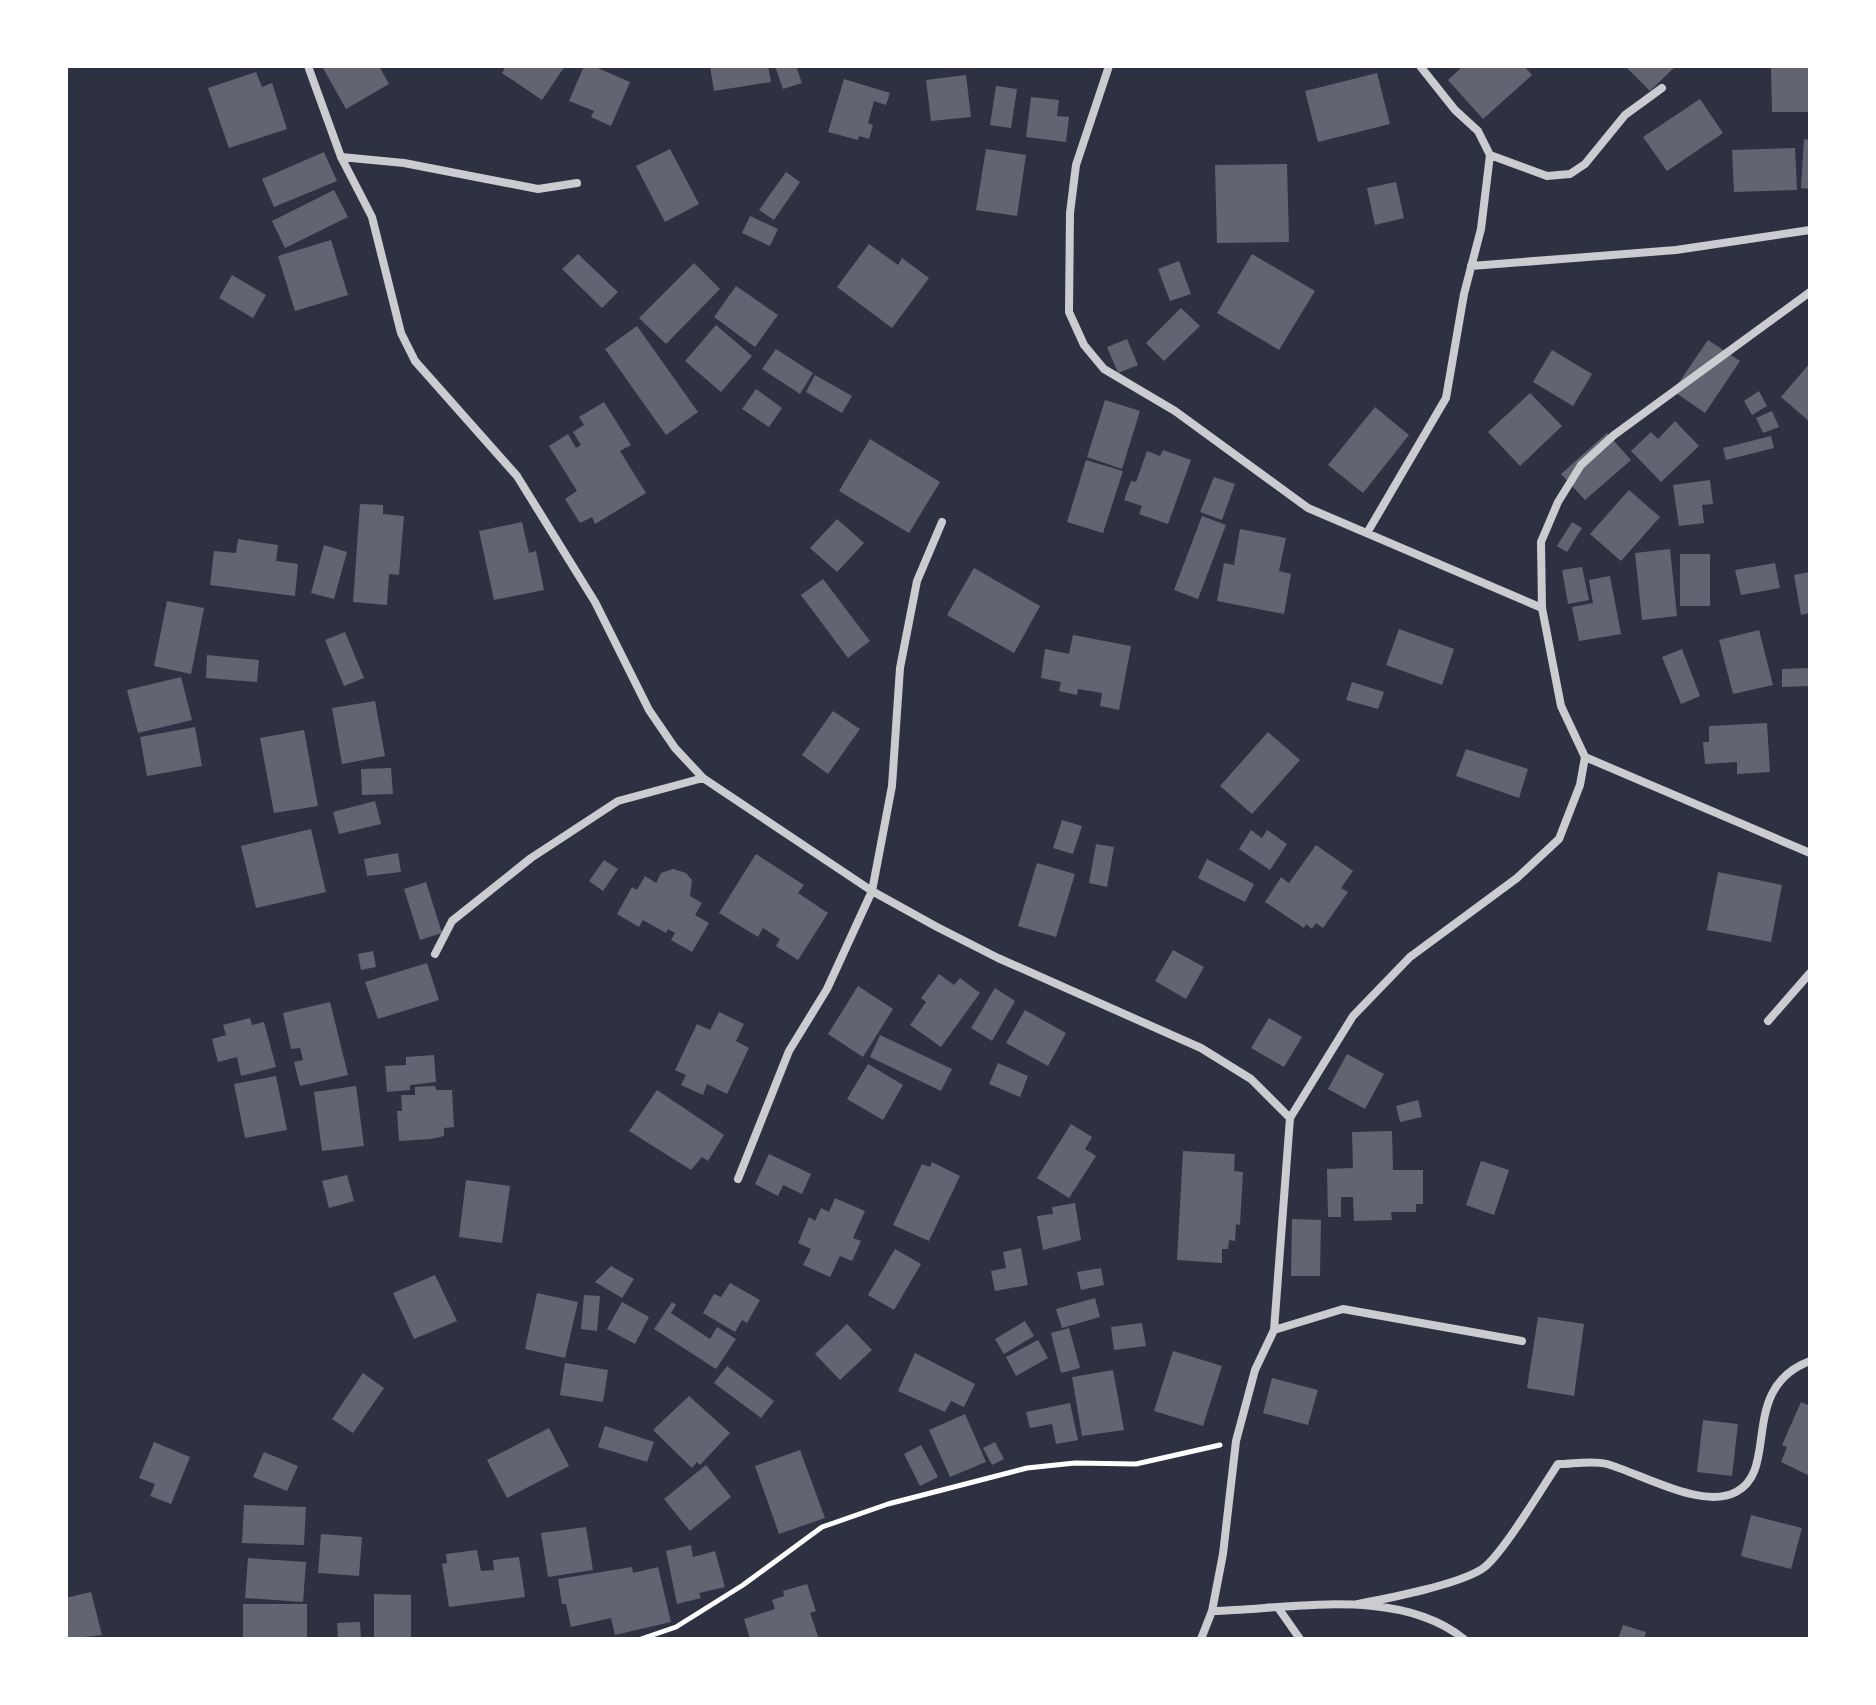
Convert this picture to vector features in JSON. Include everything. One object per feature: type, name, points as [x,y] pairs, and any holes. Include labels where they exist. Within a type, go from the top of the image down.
[{"type":"street","points":[[308,66],[341,157],[372,217],[401,333],[415,361],[517,476],[595,602],[649,710],[675,748],[703,778],[872,891],[998,958],[1201,1048],[1251,1079],[1290,1118]]},
{"type":"street","points":[[1109,66],[1076,165],[1070,213],[1069,312],[1084,345],[1104,369],[1175,411],[1308,508],[1542,608]]},
{"type":"street","points":[[1367,533],[1446,398],[1481,229],[1490,155],[1478,131],[1455,110],[1420,66]]},
{"type":"street","points":[[1490,155],[1547,176],[1570,174],[1585,164],[1625,115],[1662,88]]},
{"type":"street","points":[[341,157],[404,163],[538,189],[577,183]]},
{"type":"street","points":[[1471,266],[1676,250],[1810,230]]},
{"type":"street","points":[[1201,1639],[1212,1611],[1223,1554],[1236,1441],[1255,1370],[1274,1330],[1290,1118],[1353,1016],[1410,957],[1517,878],[1559,839],[1580,785],[1585,757],[1561,706],[1542,608],[1541,542],[1558,502],[1581,465],[1735,343],[1810,292]]},
{"type":"street","points":[[738,1179],[789,1051],[827,989],[872,891],[892,786],[900,668],[917,581],[942,522]]},
{"type":"street","points":[[1585,757],[1810,853]]},
{"type":"street","points":[[435,954],[452,921],[543,850],[618,801],[703,778]]},
{"type":"street","points":[[1768,1021],[1810,973]]},
{"type":"street","points":[[1274,1330],[1343,1309],[1522,1341]]},
{"type":"street","points":[[1212,1611],[1358,1604],[1405,1595],[1482,1569],[1498,1552],[1558,1464],[1604,1463],[1713,1499],[1737,1492],[1751,1479],[1767,1401],[1778,1380],[1810,1361]]},
{"type":"street","points":[[1358,1604],[1416,1613],[1446,1624],[1464,1639]]},
{"type":"street","points":[[1279,1609],[1300,1639]]},
{"type":"path","points":[[641,1639],[676,1627],[743,1585],[822,1527],[888,1504],[1027,1468],[1075,1463],[1136,1464],[1236,1441]]},
{"type":"building","points":[[379,66],[389,84],[346,109],[323,68]]},
{"type":"building","points":[[506,66],[565,66],[542,100],[502,73]]},
{"type":"building","points":[[584,66],[593,66],[630,82],[611,126],[591,117],[594,111],[569,101]]},
{"type":"building","points":[[710,66],[768,66],[771,82],[714,91]]},
{"type":"building","points":[[775,66],[796,66],[802,83],[783,89]]},
{"type":"building","points":[[1463,66],[1524,66],[1532,75],[1483,119],[1448,80]]},
{"type":"building","points":[[1625,66],[1676,66],[1650,91]]},
{"type":"building","points":[[1771,66],[1808,66],[1808,112],[1772,112]]},
{"type":"building","points":[[256,72],[262,87],[272,83],[287,129],[229,148],[208,88]]},
{"type":"building","points":[[1377,73],[1390,124],[1318,142],[1305,91]]},
{"type":"building","points":[[966,75],[971,117],[931,121],[926,80]]},
{"type":"building","points":[[844,79],[890,93],[886,105],[874,101],[868,123],[873,125],[869,139],[859,136],[858,140],[828,132]]},
{"type":"building","points":[[996,86],[1017,89],[1011,128],[990,125]]},
{"type":"building","points":[[1031,97],[1059,100],[1057,116],[1069,117],[1066,142],[1026,137]]},
{"type":"building","points":[[1700,99],[1723,133],[1667,171],[1643,137]]},
{"type":"building","points":[[1804,139],[1810,140],[1810,189],[1801,188]]},
{"type":"building","points":[[1795,148],[1797,190],[1734,192],[1732,150]]},
{"type":"building","points":[[670,149],[699,204],[665,222],[636,166]]},
{"type":"building","points":[[986,149],[1026,155],[1017,216],[976,210]]},
{"type":"building","points":[[324,152],[337,181],[274,207],[262,179]]},
{"type":"building","points":[[1287,164],[1289,242],[1217,243],[1215,165]]},
{"type":"building","points":[[786,172],[800,182],[774,220],[759,210]]},
{"type":"building","points":[[1396,182],[1404,218],[1375,225],[1367,188]]},
{"type":"building","points":[[334,190],[348,217],[285,248],[272,221]]},
{"type":"building","points":[[750,216],[778,229],[770,246],[742,233]]},
{"type":"building","points":[[331,240],[348,295],[295,311],[278,256]]},
{"type":"building","points":[[869,244],[898,265],[902,258],[929,278],[892,328],[837,287]]},
{"type":"building","points":[[578,254],[618,292],[602,308],[562,269]]},
{"type":"building","points":[[1252,254],[1315,291],[1279,350],[1217,313]]},
{"type":"building","points":[[1179,261],[1191,294],[1170,301],[1158,269]]},
{"type":"building","points":[[694,263],[720,289],[666,344],[639,318]]},
{"type":"building","points":[[232,275],[266,295],[253,318],[219,298]]},
{"type":"building","points":[[736,286],[778,315],[755,347],[714,317]]},
{"type":"building","points":[[1181,308],[1200,326],[1164,361],[1146,343]]},
{"type":"building","points":[[716,325],[752,356],[721,392],[685,361]]},
{"type":"building","points":[[637,326],[698,412],[666,435],[605,349]]},
{"type":"building","points":[[1127,339],[1138,365],[1118,373],[1107,347]]},
{"type":"building","points":[[1708,340],[1740,361],[1705,413],[1673,391]]},
{"type":"building","points":[[776,349],[813,373],[800,394],[762,369]]},
{"type":"building","points":[[1552,350],[1592,374],[1573,406],[1533,382]]},
{"type":"building","points":[[1810,363],[1810,422],[1781,397]]},
{"type":"building","points":[[815,375],[852,396],[842,413],[806,392]]},
{"type":"building","points":[[756,389],[782,408],[769,427],[742,409]]},
{"type":"building","points":[[1759,391],[1767,406],[1752,415],[1744,401]]},
{"type":"building","points":[[1530,393],[1562,426],[1520,466],[1488,432]]},
{"type":"building","points":[[1105,400],[1140,411],[1122,469],[1087,457]]},
{"type":"building","points":[[604,402],[631,445],[620,451],[646,493],[595,524],[592,517],[580,523],[565,499],[577,491],[549,446],[568,434],[576,448],[581,445],[573,432],[584,425],[579,417]]},
{"type":"building","points":[[1375,407],[1409,435],[1363,493],[1328,465]]},
{"type":"building","points":[[1772,411],[1779,427],[1763,433],[1756,418]]},
{"type":"building","points":[[1675,421],[1699,446],[1661,482],[1631,451],[1651,432],[1658,439]]},
{"type":"building","points":[[1607,433],[1631,460],[1585,500],[1561,474]]},
{"type":"building","points":[[1771,436],[1774,448],[1726,460],[1723,448]]},
{"type":"building","points":[[870,439],[940,482],[909,533],[839,491]]},
{"type":"building","points":[[1163,450],[1191,460],[1168,524],[1139,514],[1142,506],[1124,500],[1131,481],[1136,482],[1147,451],[1160,456]]},
{"type":"building","points":[[1086,460],[1123,471],[1103,533],[1067,522]]},
{"type":"building","points":[[1214,477],[1235,484],[1222,520],[1200,512]]},
{"type":"building","points":[[1710,480],[1713,504],[1702,505],[1704,523],[1679,526],[1673,485]]},
{"type":"building","points":[[1629,490],[1660,517],[1621,561],[1590,534]]},
{"type":"building","points":[[360,504],[383,505],[383,514],[404,516],[399,575],[389,574],[387,605],[353,602]]},
{"type":"building","points":[[1202,516],[1226,525],[1198,599],[1174,590]]},
{"type":"building","points":[[837,519],[864,543],[837,572],[810,548]]},
{"type":"building","points":[[522,522],[529,553],[536,551],[544,590],[494,600],[479,531]]},
{"type":"building","points":[[1572,522],[1582,528],[1567,552],[1557,546]]},
{"type":"building","points":[[1240,529],[1286,538],[1279,571],[1291,574],[1284,614],[1217,601],[1224,563],[1234,565]]},
{"type":"building","points":[[238,539],[278,545],[276,561],[298,564],[295,596],[210,585],[214,551],[236,553]]},
{"type":"building","points":[[324,545],[347,552],[334,599],[311,593]]},
{"type":"building","points":[[1670,549],[1677,616],[1642,620],[1635,553]]},
{"type":"building","points":[[1680,554],[1710,554],[1710,606],[1680,606]]},
{"type":"building","points":[[1775,563],[1780,588],[1741,595],[1735,570]]},
{"type":"building","points":[[1582,567],[1589,600],[1568,604],[1562,570]]},
{"type":"building","points":[[974,568],[1040,606],[1014,653],[947,615]]},
{"type":"building","points":[[1810,572],[1810,613],[1801,615],[1794,575]]},
{"type":"building","points":[[1610,576],[1621,634],[1579,641],[1572,607],[1593,603],[1589,580]]},
{"type":"building","points":[[823,579],[870,641],[848,658],[801,595]]},
{"type":"building","points":[[167,601],[204,608],[191,674],[154,666]]},
{"type":"building","points":[[1399,629],[1454,649],[1442,685],[1386,665]]},
{"type":"building","points":[[1759,630],[1773,685],[1733,694],[1719,640]]},
{"type":"building","points":[[345,632],[364,678],[344,686],[325,640]]},
{"type":"building","points":[[1073,635],[1131,646],[1119,710],[1100,706],[1102,693],[1078,689],[1077,695],[1059,691],[1061,682],[1041,678],[1045,649],[1069,654]]},
{"type":"building","points":[[1682,649],[1700,696],[1681,704],[1662,657]]},
{"type":"building","points":[[207,655],[259,660],[257,682],[206,678]]},
{"type":"building","points":[[1810,668],[1810,686],[1782,687],[1782,669]]},
{"type":"building","points":[[181,677],[192,720],[138,733],[127,690]]},
{"type":"building","points":[[1352,682],[1384,692],[1378,709],[1346,700]]},
{"type":"building","points":[[375,701],[385,756],[342,764],[332,708]]},
{"type":"building","points":[[833,711],[860,729],[828,774],[802,755]]},
{"type":"building","points":[[1767,723],[1770,772],[1737,774],[1737,762],[1705,764],[1703,742],[1709,742],[1709,726]]},
{"type":"building","points":[[195,727],[202,766],[147,776],[140,737]]},
{"type":"building","points":[[304,730],[318,806],[274,813],[260,738]]},
{"type":"building","points":[[1268,732],[1300,760],[1252,814],[1220,786]]},
{"type":"building","points":[[1466,749],[1528,769],[1519,798],[1456,776]]},
{"type":"building","points":[[391,768],[393,794],[362,795],[361,769]]},
{"type":"building","points":[[375,801],[381,824],[339,834],[333,812]]},
{"type":"building","points":[[1062,820],[1082,826],[1073,854],[1053,848]]},
{"type":"building","points":[[311,829],[326,892],[256,908],[241,846]]},
{"type":"building","points":[[1251,830],[1262,838],[1267,830],[1287,844],[1270,870],[1239,849]]},
{"type":"building","points":[[1096,844],[1114,847],[1107,887],[1089,883]]},
{"type":"building","points":[[1316,845],[1353,871],[1341,888],[1348,892],[1323,928],[1316,923],[1312,929],[1306,924],[1304,928],[1265,902],[1281,877],[1289,883]]},
{"type":"building","points":[[398,853],[401,872],[367,876],[364,859]]},
{"type":"building","points":[[756,854],[804,885],[798,893],[828,913],[798,960],[776,946],[780,939],[763,928],[758,937],[719,913]]},
{"type":"building","points":[[1207,859],[1254,884],[1245,902],[1198,878]]},
{"type":"building","points":[[604,860],[618,869],[603,891],[589,881]]},
{"type":"building","points":[[1037,863],[1075,874],[1056,937],[1018,926]]},
{"type":"building","points":[[673,869],[686,873],[692,880],[690,896],[702,903],[695,915],[709,923],[692,952],[671,940],[675,933],[668,929],[666,933],[643,920],[639,927],[617,914],[632,887],[637,890],[645,876],[656,883],[661,873]]},
{"type":"building","points":[[1718,872],[1782,885],[1771,942],[1707,930]]},
{"type":"building","points":[[426,882],[442,933],[420,940],[404,889]]},
{"type":"building","points":[[1173,950],[1204,967],[1186,999],[1155,981]]},
{"type":"building","points":[[373,951],[376,967],[361,970],[358,954]]},
{"type":"building","points":[[427,963],[439,1000],[378,1019],[365,982]]},
{"type":"building","points":[[939,974],[954,985],[960,978],[980,993],[941,1047],[910,1025],[926,1002],[921,998]]},
{"type":"building","points":[[858,986],[893,1009],[863,1057],[828,1034]]},
{"type":"building","points":[[995,988],[1015,1001],[992,1041],[971,1028]]},
{"type":"building","points":[[330,1002],[348,1075],[300,1086],[294,1062],[303,1060],[300,1048],[291,1049],[283,1013]]},
{"type":"building","points":[[1025,1010],[1066,1033],[1048,1066],[1006,1043]]},
{"type":"building","points":[[719,1012],[744,1024],[736,1041],[749,1048],[727,1094],[707,1084],[703,1095],[681,1085],[686,1075],[675,1070],[697,1024],[710,1030]]},
{"type":"building","points":[[250,1018],[252,1025],[264,1022],[276,1067],[241,1076],[237,1057],[218,1062],[212,1039],[226,1035],[223,1025]]},
{"type":"building","points":[[1269,1018],[1302,1037],[1284,1067],[1251,1048]]},
{"type":"building","points":[[880,1035],[952,1069],[941,1091],[870,1057]]},
{"type":"building","points":[[1347,1054],[1384,1074],[1365,1109],[1328,1089]]},
{"type":"building","points":[[434,1055],[436,1082],[410,1085],[410,1090],[387,1092],[385,1066],[406,1065],[406,1057]]},
{"type":"building","points":[[998,1063],[1028,1076],[1020,1097],[989,1084]]},
{"type":"building","points":[[868,1064],[903,1085],[883,1120],[847,1099]]},
{"type":"building","points":[[276,1076],[287,1130],[245,1138],[234,1084]]},
{"type":"building","points":[[356,1086],[364,1146],[322,1151],[314,1092]]},
{"type":"building","points":[[435,1086],[436,1090],[452,1090],[454,1127],[444,1128],[444,1136],[399,1141],[397,1111],[402,1111],[401,1095],[415,1095],[415,1087]]},
{"type":"building","points":[[657,1090],[724,1135],[708,1161],[702,1157],[691,1170],[629,1131]]},
{"type":"building","points":[[1418,1100],[1422,1117],[1400,1122],[1396,1106]]},
{"type":"building","points":[[1071,1124],[1092,1137],[1085,1149],[1096,1156],[1069,1198],[1037,1178]]},
{"type":"building","points":[[1392,1131],[1393,1170],[1423,1170],[1423,1204],[1416,1204],[1416,1212],[1391,1212],[1392,1220],[1354,1221],[1353,1197],[1341,1197],[1341,1217],[1328,1217],[1327,1169],[1353,1168],[1352,1132]]},
{"type":"building","points":[[1183,1151],[1235,1154],[1234,1171],[1243,1172],[1240,1225],[1236,1224],[1235,1241],[1229,1240],[1228,1249],[1222,1249],[1222,1263],[1177,1260]]},
{"type":"building","points":[[769,1154],[811,1174],[802,1194],[783,1185],[778,1196],[755,1184]]},
{"type":"building","points":[[1481,1161],[1509,1170],[1494,1215],[1466,1205]]},
{"type":"building","points":[[932,1162],[960,1176],[929,1241],[893,1225],[922,1164],[930,1167]]},
{"type":"building","points":[[347,1175],[354,1201],[329,1208],[322,1181]]},
{"type":"building","points":[[466,1180],[510,1186],[502,1243],[459,1237]]},
{"type":"building","points":[[835,1198],[865,1211],[853,1238],[861,1241],[852,1261],[840,1256],[830,1277],[803,1265],[811,1249],[798,1243],[809,1217],[815,1221],[821,1208],[829,1212]]},
{"type":"building","points":[[1075,1203],[1081,1240],[1043,1250],[1037,1216],[1053,1214],[1052,1207]]},
{"type":"building","points":[[1292,1219],[1321,1220],[1320,1276],[1291,1276]]},
{"type":"building","points":[[1021,1248],[1028,1285],[995,1291],[991,1271],[1006,1268],[1003,1252]]},
{"type":"building","points":[[895,1249],[921,1264],[894,1310],[868,1295]]},
{"type":"building","points":[[611,1266],[634,1279],[622,1298],[595,1282]]},
{"type":"building","points":[[1101,1268],[1104,1285],[1081,1290],[1077,1272]]},
{"type":"building","points":[[435,1275],[457,1321],[414,1339],[393,1293]]},
{"type":"building","points":[[730,1283],[760,1300],[747,1323],[742,1320],[735,1332],[703,1313],[714,1294],[721,1297]]},
{"type":"building","points":[[537,1293],[578,1302],[565,1358],[525,1349]]},
{"type":"building","points":[[584,1295],[600,1296],[597,1331],[581,1329]]},
{"type":"building","points":[[1095,1298],[1100,1317],[1062,1328],[1056,1309]]},
{"type":"building","points":[[622,1302],[649,1317],[635,1344],[607,1329]]},
{"type":"building","points":[[672,1302],[676,1305],[671,1313],[710,1339],[717,1327],[736,1339],[716,1369],[654,1329]]},
{"type":"building","points":[[1538,1317],[1584,1324],[1574,1396],[1527,1388]]},
{"type":"building","points":[[1025,1321],[1034,1336],[1004,1354],[995,1339]]},
{"type":"building","points":[[1142,1323],[1146,1346],[1114,1350],[1111,1327]]},
{"type":"building","points":[[847,1324],[872,1350],[840,1380],[815,1354]]},
{"type":"building","points":[[1069,1328],[1080,1368],[1061,1373],[1051,1333]]},
{"type":"building","points":[[1038,1340],[1048,1358],[1016,1376],[1006,1357]]},
{"type":"building","points":[[1173,1351],[1222,1366],[1203,1426],[1154,1411]]},
{"type":"building","points":[[915,1353],[975,1384],[964,1407],[951,1401],[945,1412],[898,1391]]},
{"type":"building","points":[[565,1363],[608,1370],[603,1402],[560,1395]]},
{"type":"building","points":[[727,1366],[774,1401],[761,1418],[714,1383]]},
{"type":"building","points":[[1113,1370],[1124,1430],[1082,1436],[1072,1377]]},
{"type":"building","points":[[363,1373],[384,1388],[353,1433],[332,1419]]},
{"type":"building","points":[[1272,1378],[1318,1390],[1308,1425],[1263,1413]]},
{"type":"building","points":[[689,1396],[730,1433],[700,1465],[697,1462],[692,1468],[653,1430]]},
{"type":"building","points":[[1801,1402],[1810,1406],[1810,1476],[1781,1462],[1787,1447],[1782,1445]]},
{"type":"building","points":[[1070,1403],[1078,1440],[1056,1444],[1052,1424],[1030,1428],[1026,1412]]},
{"type":"building","points":[[965,1414],[986,1462],[950,1477],[929,1430]]},
{"type":"building","points":[[1703,1420],[1738,1424],[1732,1476],[1697,1472]]},
{"type":"building","points":[[605,1426],[654,1442],[647,1462],[598,1447]]},
{"type":"building","points":[[549,1428],[569,1466],[507,1498],[487,1460]]},
{"type":"building","points":[[154,1442],[190,1457],[171,1504],[150,1496],[155,1484],[139,1478]]},
{"type":"building","points":[[995,1442],[1004,1459],[992,1465],[983,1448]]},
{"type":"building","points":[[921,1445],[938,1477],[920,1486],[904,1454]]},
{"type":"building","points":[[800,1450],[825,1518],[779,1534],[755,1466]]},
{"type":"building","points":[[264,1452],[298,1466],[287,1491],[253,1477]]},
{"type":"building","points":[[706,1465],[731,1497],[690,1531],[664,1499]]},
{"type":"building","points":[[244,1505],[306,1507],[304,1545],[242,1543]]},
{"type":"building","points":[[1751,1515],[1802,1528],[1791,1569],[1741,1556]]},
{"type":"building","points":[[586,1527],[593,1570],[548,1577],[541,1533]]},
{"type":"building","points":[[321,1534],[362,1537],[359,1576],[318,1573]]},
{"type":"building","points":[[691,1545],[693,1557],[715,1551],[725,1587],[699,1593],[701,1598],[677,1604],[666,1551]]},
{"type":"building","points":[[477,1550],[481,1571],[494,1570],[493,1560],[519,1557],[525,1597],[449,1607],[442,1564],[447,1563],[446,1554]]},
{"type":"building","points":[[248,1558],[306,1562],[303,1602],[245,1598]]},
{"type":"building","points":[[632,1567],[633,1573],[658,1567],[671,1622],[615,1635],[611,1618],[571,1627],[566,1604],[562,1604],[558,1579]]},
{"type":"building","points":[[807,1584],[816,1611],[810,1613],[819,1639],[750,1639],[744,1619],[775,1609],[772,1600],[784,1596],[783,1591]]},
{"type":"building","points":[[91,1592],[102,1635],[66,1639],[66,1598]]},
{"type":"building","points":[[374,1594],[411,1595],[411,1639],[374,1639]]},
{"type":"building","points":[[243,1604],[307,1604],[307,1639],[243,1639]]},
{"type":"building","points":[[360,1622],[361,1639],[338,1639],[337,1623]]},
{"type":"building","points":[[1623,1625],[1646,1632],[1644,1639],[1618,1639]]}]
